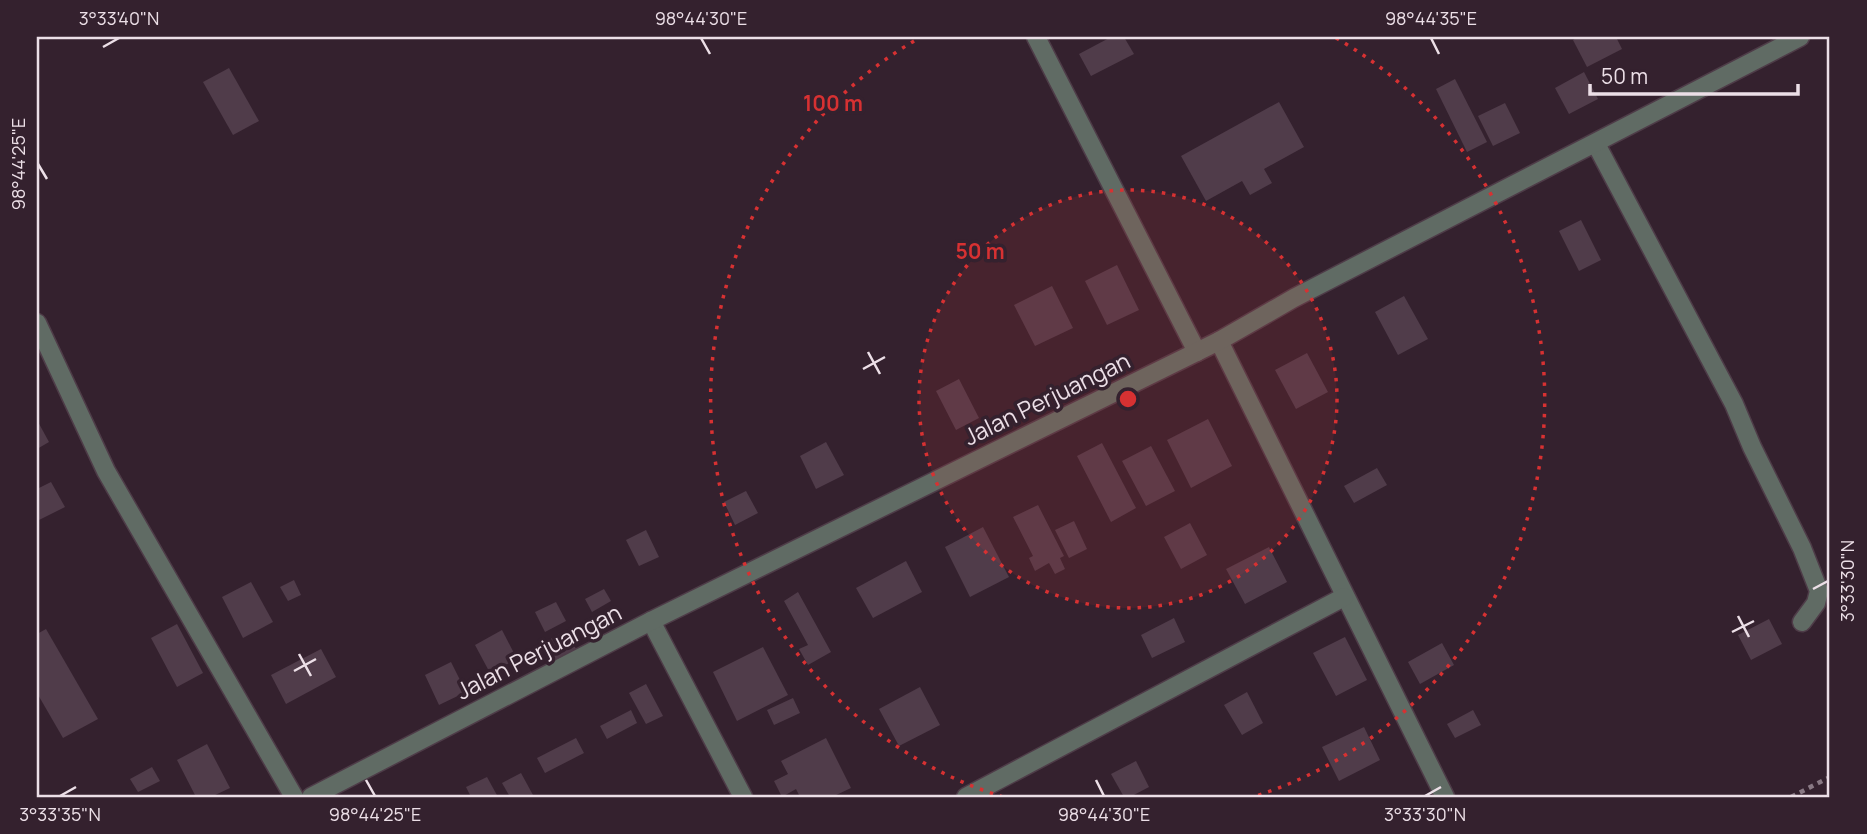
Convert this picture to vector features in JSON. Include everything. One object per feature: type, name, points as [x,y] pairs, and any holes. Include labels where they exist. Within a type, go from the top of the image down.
[{"type":"street","points":[[1035,37],[1197,352]]},
{"type":"street","name":"Jalan Perjuangan","points":[[311,797],[651,621],[1219,341],[1294,298],[1800,37]]},
{"type":"street","points":[[1596,144],[1734,404],[1802,548],[1819,591],[1816,603],[1802,622]]},
{"type":"street","points":[[37,323],[106,471],[294,797]]},
{"type":"street","points":[[1219,341],[1445,797]]},
{"type":"street","points":[[967,797],[1344,597]]},
{"type":"street","points":[[651,621],[743,797]]},
{"type":"path","points":[[1791,797],[1830,777]]},
{"type":"building","points":[[1111,37],[1124,37],[1134,54],[1091,76],[1079,54]]},
{"type":"building","points":[[1578,37],[1616,37],[1622,49],[1587,67],[1573,40]]},
{"type":"building","points":[[229,68],[259,121],[233,135],[203,82]]},
{"type":"building","points":[[1584,72],[1598,99],[1569,114],[1555,88]]},
{"type":"building","points":[[1455,79],[1487,142],[1467,152],[1436,89]]},
{"type":"building","points":[[1279,102],[1304,147],[1264,169],[1272,183],[1250,195],[1242,181],[1206,201],[1181,156]]},
{"type":"building","points":[[1505,103],[1520,133],[1493,146],[1478,116]]},
{"type":"building","points":[[1581,220],[1601,260],[1579,271],[1559,231]]},
{"type":"building","points":[[1117,265],[1139,310],[1107,325],[1085,281]]},
{"type":"building","points":[[1052,286],[1073,328],[1035,346],[1014,305]]},
{"type":"building","points":[[1404,296],[1428,339],[1398,355],[1375,312]]},
{"type":"building","points":[[1307,353],[1328,392],[1296,409],[1275,370]]},
{"type":"building","points":[[959,379],[979,418],[956,430],[936,391]]},
{"type":"building","points":[[1208,419],[1232,466],[1191,488],[1167,440]]},
{"type":"building","points":[[37,420],[49,442],[37,449]]},
{"type":"building","points":[[826,442],[844,475],[816,489],[800,456]]},
{"type":"building","points":[[1102,443],[1136,508],[1111,522],[1077,456]]},
{"type":"building","points":[[1151,446],[1175,491],[1146,506],[1122,461]]},
{"type":"building","points":[[1377,468],[1387,485],[1354,503],[1344,486]]},
{"type":"building","points":[[51,482],[65,507],[37,521],[37,489]]},
{"type":"building","points":[[746,491],[758,513],[735,525],[724,502]]},
{"type":"building","points":[[1038,505],[1064,556],[1060,558],[1065,569],[1055,574],[1049,563],[1035,571],[1029,558],[1033,556],[1013,517]]},
{"type":"building","points":[[1074,521],[1087,549],[1069,558],[1055,530]]},
{"type":"building","points":[[1190,523],[1207,555],[1181,569],[1164,537]]},
{"type":"building","points":[[983,527],[1009,577],[970,597],[945,547]]},
{"type":"building","points":[[646,530],[659,557],[639,566],[626,540]]},
{"type":"building","points":[[1269,547],[1287,582],[1245,604],[1226,569]]},
{"type":"building","points":[[906,561],[922,592],[873,618],[856,588]]},
{"type":"building","points":[[294,580],[301,595],[288,601],[280,587]]},
{"type":"building","points":[[251,582],[273,622],[243,638],[222,597]]},
{"type":"building","points":[[604,589],[611,601],[592,612],[585,599]]},
{"type":"building","points":[[798,592],[831,652],[808,665],[799,649],[808,645],[784,601]]},
{"type":"building","points":[[556,602],[566,621],[545,632],[535,612]]},
{"type":"building","points":[[1174,618],[1185,642],[1152,658],[1141,635]]},
{"type":"building","points":[[1769,619],[1782,644],[1751,660],[1738,635]]},
{"type":"building","points":[[177,624],[203,673],[177,687],[151,638]]},
{"type":"building","points":[[46,629],[98,719],[63,738],[37,693],[37,634]]},
{"type":"building","points":[[502,630],[517,659],[490,673],[475,645]]},
{"type":"building","points":[[566,630],[576,649],[554,662],[544,643]]},
{"type":"building","points":[[1345,637],[1367,680],[1336,696],[1313,653]]},
{"type":"building","points":[[1442,643],[1454,665],[1420,684],[1408,662]]},
{"type":"building","points":[[763,647],[788,695],[737,721],[713,672]]},
{"type":"building","points":[[321,649],[336,677],[286,704],[271,675]]},
{"type":"building","points":[[451,662],[466,692],[439,705],[425,675]]},
{"type":"building","points":[[646,684],[663,716],[646,724],[629,693]]},
{"type":"building","points":[[920,687],[940,725],[899,746],[879,709]]},
{"type":"building","points":[[1247,692],[1263,723],[1242,735],[1224,705]]},
{"type":"building","points":[[793,698],[800,713],[774,725],[767,710]]},
{"type":"building","points":[[631,710],[637,723],[607,739],[600,726]]},
{"type":"building","points":[[1473,710],[1481,725],[1455,738],[1447,724]]},
{"type":"building","points":[[1364,727],[1380,760],[1339,781],[1322,747]]},
{"type":"building","points":[[576,738],[584,753],[545,773],[537,758]]},
{"type":"building","points":[[826,738],[851,788],[832,797],[800,797],[796,789],[782,797],[774,781],[788,774],[781,761]]},
{"type":"building","points":[[207,744],[230,788],[211,797],[196,797],[177,760]]},
{"type":"building","points":[[1136,761],[1149,787],[1130,797],[1124,797],[1111,774]]},
{"type":"building","points":[[152,767],[160,781],[138,792],[130,779]]},
{"type":"building","points":[[521,773],[533,795],[510,797],[502,783]]},
{"type":"building","points":[[487,777],[498,797],[471,797],[466,787]]}]
